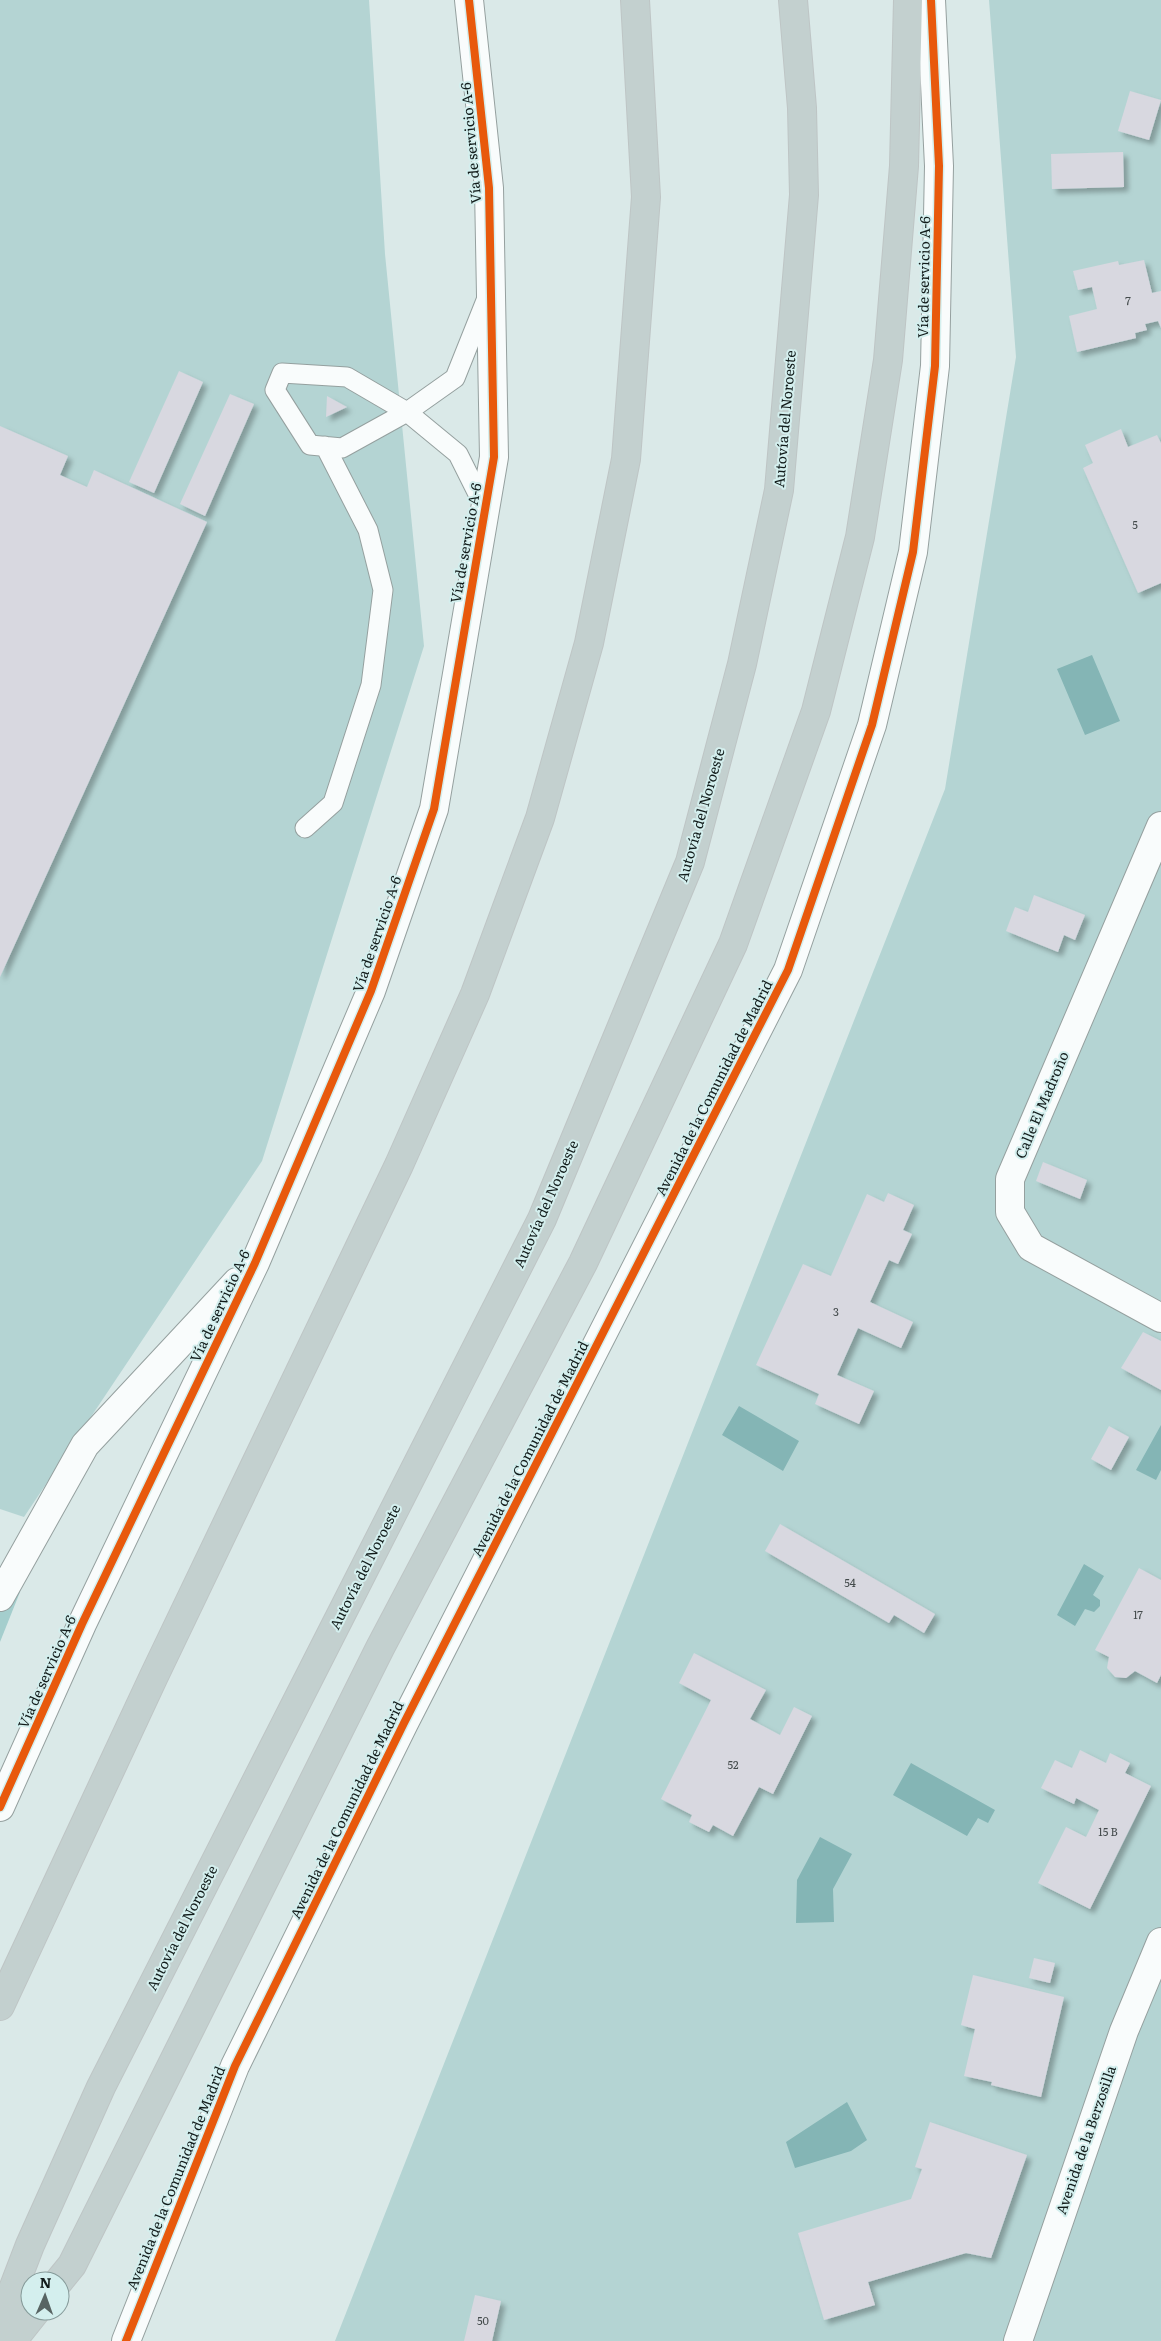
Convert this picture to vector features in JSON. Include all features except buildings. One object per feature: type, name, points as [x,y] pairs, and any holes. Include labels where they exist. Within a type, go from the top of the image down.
[{"type":"highway","points":[[0,2006],[158,1667],[399,1166],[475,994],[540,818],[589,643],[626,459],[646,197],[635,0]]},
{"type":"highway","name":"Autovía del Noroeste","points":[[0,2323],[30,2245],[101,2088],[542,1219],[690,862],[742,664],[779,490],[804,195],[802,108],[793,0]]},
{"type":"highway","points":[[67,2271],[72,2265],[380,1648],[583,1263],[733,944],[816,711],[860,537],[888,350],[904,166],[908,0]]},
{"type":"highway","points":[[12,2341],[28,2321]]},
{"type":"street","name":"Vía de servicio A-6","points":[[0,1807],[86,1615],[255,1263],[371,991],[434,809],[494,457],[489,188],[469,0]]},
{"type":"street","name":"Vía de servicio A-6","points":[[912,552],[935,366],[939,166],[931,0]]},
{"type":"street","name":"Avenida de la Comunidad de Madrid","points":[[126,2341],[239,2057],[404,1723],[788,970],[872,725],[912,552]]},
{"type":"street","name":"Calle El Madroño","points":[[1161,826],[1010,1179],[1010,1212],[1031,1247],[1161,1318]]},
{"type":"street","points":[[0,1597],[85,1445],[255,1263]]},
{"type":"street","name":"Avenida de la Berzosilla","points":[[1018,2341],[1124,2031],[1161,1942]]},
{"type":"lane","points":[[485,508],[458,454],[407,412],[347,377],[282,373],[275,390],[310,445],[342,448],[407,412],[455,378],[491,288]]},
{"type":"lane","points":[[304,828],[334,803],[371,685],[382,590],[368,530],[325,446]]},
{"type":"shaded area","points":[[0,0],[369,0],[385,254],[424,646],[262,1161],[24,1517],[0,1509]]},
{"type":"shaded area","points":[[989,0],[1161,0],[1161,2341],[335,2341],[945,789],[1016,357]]},
{"type":"shaded area","points":[[1092,655],[1120,721],[1085,735],[1057,669]]},
{"type":"shaded area","points":[[739,1406],[799,1441],[783,1471],[722,1435]]},
{"type":"shaded area","points":[[1161,1425],[1161,1470],[1156,1480],[1136,1470]]},
{"type":"shaded area","points":[[1084,1564],[1104,1576],[1093,1595],[1100,1600],[1100,1606],[1094,1612],[1085,1609],[1075,1626],[1057,1615]]},
{"type":"shaded area","points":[[0,1592],[20,1592],[0,1642]]},
{"type":"shaded area","points":[[911,1763],[995,1810],[988,1823],[978,1818],[967,1836],[893,1795]]},
{"type":"shaded area","points":[[820,1837],[852,1854],[833,1889],[834,1922],[796,1923],[797,1880]]},
{"type":"shaded area","points":[[847,2102],[867,2140],[851,2151],[795,2168],[786,2142]]},
{"type":"cycle path","points":[[0,1807],[82,1624],[255,1263],[371,991],[434,809],[494,457],[489,188],[469,0]]},
{"type":"cycle path","points":[[126,2341],[235,2066],[404,1723],[788,970],[872,725],[913,552],[935,366],[939,166],[931,0]]}]
